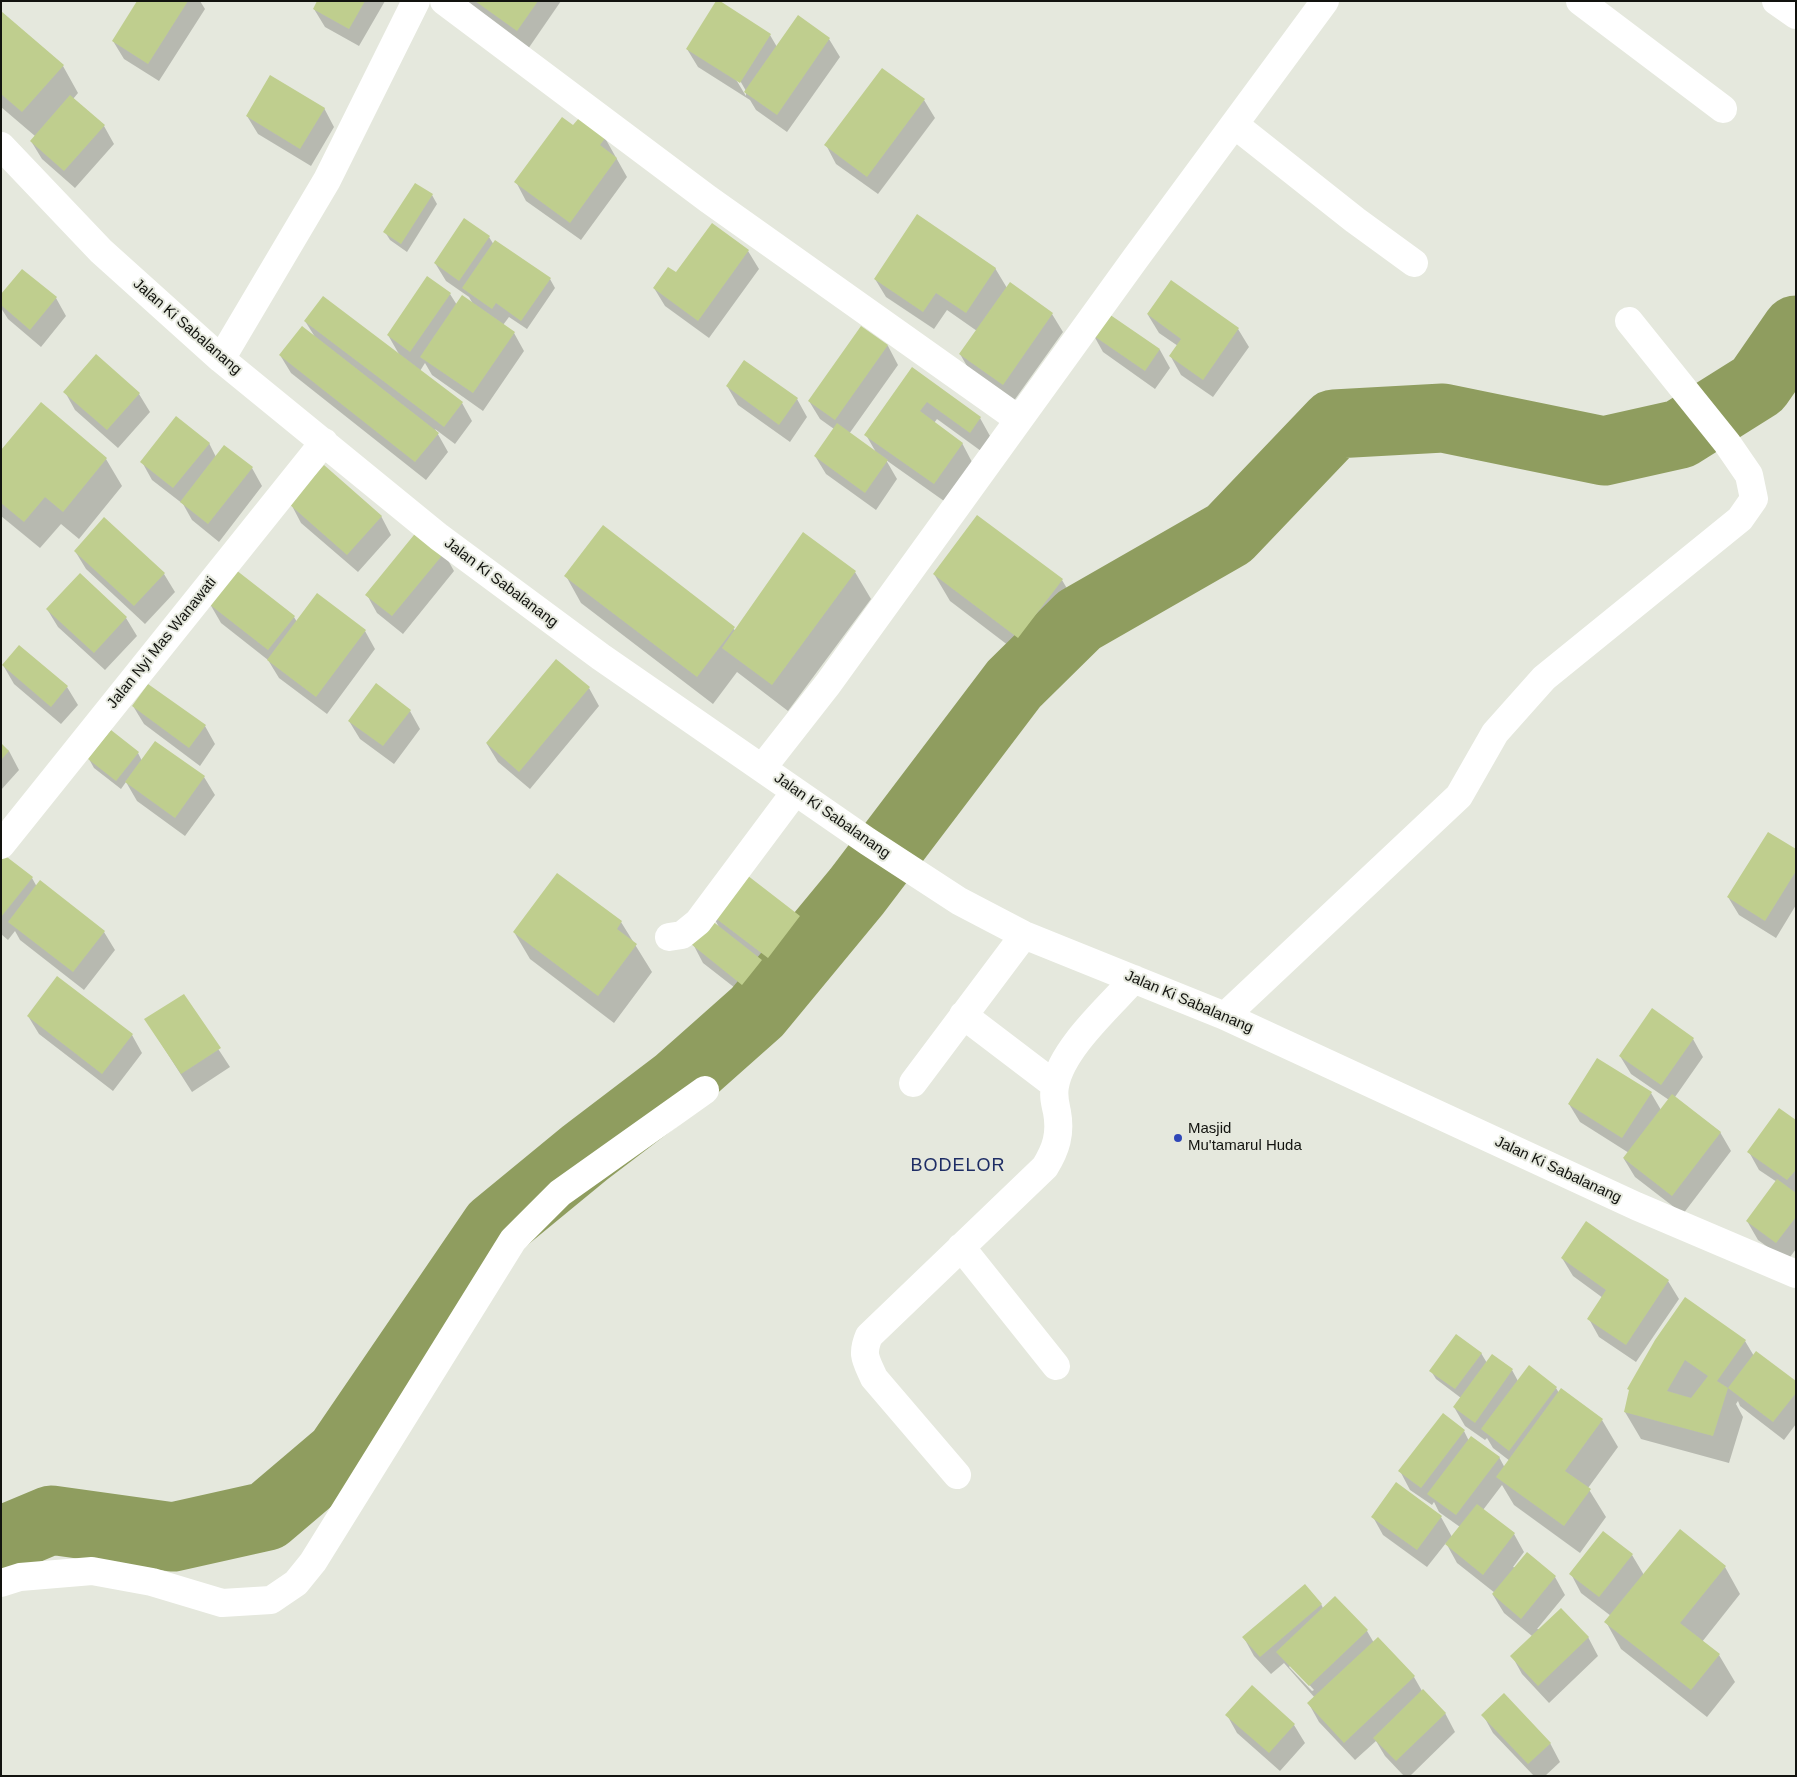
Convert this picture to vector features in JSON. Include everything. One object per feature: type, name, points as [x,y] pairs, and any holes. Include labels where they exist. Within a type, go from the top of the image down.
[{"type":"street","points":[[221,359],[327,180],[416,1]]},
{"type":"street","points":[[444,1],[716,205],[1018,419]]},
{"type":"street","points":[[763,768],[828,684],[1018,419],[1325,1]]},
{"type":"street","points":[[1580,1],[1723,109]]},
{"type":"street","points":[[1776,1],[1796,15]]},
{"type":"street","points":[[1234,125],[1355,220],[1414,263]]},
{"type":"street","name":"Jalan Ki Sabalanang","points":[[1,146],[101,251],[221,359],[447,543],[601,657],[909,870],[959,901],[1024,935],[1225,1016],[1636,1206],[1796,1274]]},
{"type":"street","points":[[1225,1016],[1459,796],[1494,734],[1544,678],[1740,519],[1754,498],[1749,475],[1727,443],[1698,404],[1629,321]]},
{"type":"street","name":"Jalan Nyi Mas Wanawati","points":[[1,844],[324,442]]},
{"type":"street","points":[[669,937],[682,935],[698,922],[795,792]]},
{"type":"street","points":[[913,1083],[962,1015],[1024,935]]},
{"type":"street","points":[[957,1475],[874,1378],[865,1359],[864,1349],[869,1336],[961,1247],[1032,1182],[1054,1152],[1058,1142],[1059,1125],[1054,1099],[1055,1085],[1063,1064],[1077,1043],[1134,978]]},
{"type":"street","points":[[962,1015],[1055,1085]]},
{"type":"street","points":[[1,1583],[20,1577],[92,1571],[152,1582],[222,1603],[271,1600],[296,1583],[312,1562],[513,1240],[560,1193],[705,1090]]},
{"type":"street","points":[[961,1247],[1056,1366]]},
{"type":"building","points":[[137,1],[188,1],[148,64],[112,41]]},
{"type":"building","points":[[317,1],[365,1],[349,29],[313,9]]},
{"type":"building","points":[[475,1],[538,1],[517,31]]},
{"type":"building","points":[[716,1],[720,1],[771,34],[740,83],[686,49]]},
{"type":"building","points":[[1,11],[64,65],[22,112],[1,94]]},
{"type":"building","points":[[798,15],[830,38],[777,115],[744,92]]},
{"type":"building","points":[[882,68],[925,99],[867,177],[824,145]]},
{"type":"building","points":[[270,75],[325,108],[300,149],[246,116]]},
{"type":"building","points":[[70,95],[105,125],[64,171],[30,141]]},
{"type":"building","points":[[562,117],[573,125],[579,118],[606,137],[600,145],[617,158],[570,223],[514,182]]},
{"type":"building","points":[[415,183],[433,194],[401,244],[383,232]]},
{"type":"building","points":[[917,214],[996,268],[966,313],[936,293],[923,312],[874,279]]},
{"type":"building","points":[[464,218],[490,236],[459,281],[434,263]]},
{"type":"building","points":[[712,223],[749,250],[698,321],[653,288],[668,267],[676,272]]},
{"type":"building","points":[[495,240],[551,278],[521,321],[496,303],[492,309],[462,288]]},
{"type":"building","points":[[22,269],[57,297],[30,330],[1,305],[1,294]]},
{"type":"building","points":[[427,276],[451,293],[410,352],[387,335]]},
{"type":"building","points":[[1171,280],[1239,328],[1203,380],[1169,356],[1181,339],[1147,314]]},
{"type":"building","points":[[1010,282],[1053,313],[1003,385],[959,354]]},
{"type":"building","points":[[462,295],[515,332],[473,393],[420,357]]},
{"type":"building","points":[[323,296],[463,402],[444,427],[304,321]]},
{"type":"building","points":[[1106,312],[1160,349],[1145,371],[1091,334]]},
{"type":"building","points":[[302,326],[439,433],[415,462],[279,355]]},
{"type":"building","points":[[861,326],[888,345],[835,420],[808,401]]},
{"type":"building","points":[[96,354],[140,393],[107,430],[63,392]]},
{"type":"building","points":[[744,360],[798,398],[779,425],[726,386]]},
{"type":"building","points":[[912,367],[981,417],[970,433],[927,402],[920,411],[963,443],[934,484],[864,435]]},
{"type":"building","points":[[41,402],[107,458],[63,512],[45,497],[24,522],[1,503],[1,450]]},
{"type":"building","points":[[176,416],[210,443],[173,488],[140,462]]},
{"type":"building","points":[[837,423],[888,460],[865,493],[814,456]]},
{"type":"building","points":[[224,445],[253,467],[208,524],[180,502]]},
{"type":"building","points":[[324,465],[382,516],[347,555],[289,504]]},
{"type":"building","points":[[977,515],[1063,579],[1018,638],[933,574]]},
{"type":"building","points":[[104,517],[165,573],[134,606],[74,551]]},
{"type":"building","points":[[603,525],[735,627],[697,677],[564,576]]},
{"type":"building","points":[[418,530],[445,552],[392,616],[365,595]]},
{"type":"building","points":[[803,532],[856,571],[772,685],[722,648]]},
{"type":"building","points":[[236,570],[295,616],[268,650],[209,604]]},
{"type":"building","points":[[80,573],[127,617],[94,653],[46,609]]},
{"type":"building","points":[[317,593],[366,630],[316,697],[267,660]]},
{"type":"building","points":[[19,645],[68,686],[51,707],[2,665]]},
{"type":"building","points":[[556,659],[590,687],[519,772],[486,743]]},
{"type":"building","points":[[376,683],[411,710],[383,746],[348,721]]},
{"type":"building","points":[[148,684],[206,725],[189,748],[132,706]]},
{"type":"building","points":[[111,730],[139,752],[116,781],[88,759]]},
{"type":"building","points":[[155,741],[205,776],[175,818],[125,782]]},
{"type":"building","points":[[1,743],[9,751],[1,760]]},
{"type":"building","points":[[1768,832],[1796,849],[1796,871],[1765,921],[1727,897]]},
{"type":"building","points":[[3,854],[33,877],[1,917],[1,856]]},
{"type":"building","points":[[743,872],[800,916],[768,958],[710,914]]},
{"type":"building","points":[[557,873],[622,921],[617,929],[637,944],[598,996],[513,932]]},
{"type":"building","points":[[40,880],[105,931],[73,972],[8,922]]},
{"type":"building","points":[[711,920],[762,960],[742,985],[691,944]]},
{"type":"building","points":[[57,976],[133,1034],[102,1074],[27,1016]]},
{"type":"building","points":[[184,994],[221,1048],[181,1074],[144,1019]]},
{"type":"building","points":[[1652,1008],[1694,1038],[1661,1085],[1619,1056]]},
{"type":"building","points":[[1597,1058],[1652,1092],[1622,1138],[1568,1104]]},
{"type":"building","points":[[1672,1094],[1721,1132],[1672,1196],[1623,1158]]},
{"type":"building","points":[[1779,1108],[1796,1120],[1796,1170],[1787,1180],[1747,1152]]},
{"type":"building","points":[[1777,1179],[1796,1193],[1796,1217],[1776,1243],[1746,1221]]},
{"type":"building","points":[[1586,1221],[1669,1280],[1626,1345],[1587,1319],[1606,1290],[1561,1258]]},
{"type":"building","points":[[1685,1297],[1746,1340],[1717,1381],[1728,1388],[1713,1436],[1624,1412],[1629,1390],[1627,1389],[1655,1340]],"holes":[[[1685,1360],[1708,1376],[1691,1398],[1667,1391]]]},
{"type":"building","points":[[1456,1334],[1482,1353],[1455,1389],[1429,1371]]},
{"type":"building","points":[[1756,1351],[1796,1381],[1796,1393],[1773,1422],[1728,1388]]},
{"type":"building","points":[[1492,1354],[1513,1369],[1475,1423],[1453,1407]]},
{"type":"building","points":[[1529,1365],[1557,1387],[1509,1451],[1481,1429]]},
{"type":"building","points":[[1561,1388],[1603,1419],[1565,1471],[1591,1489],[1564,1526],[1496,1477]]},
{"type":"building","points":[[1443,1413],[1465,1430],[1421,1488],[1398,1471]]},
{"type":"building","points":[[1471,1436],[1500,1457],[1456,1515],[1427,1494]]},
{"type":"building","points":[[1396,1482],[1442,1516],[1417,1550],[1371,1517]]},
{"type":"building","points":[[1477,1504],[1515,1533],[1483,1575],[1445,1544]]},
{"type":"building","points":[[1680,1529],[1726,1566],[1680,1623],[1720,1654],[1691,1690],[1604,1622]]},
{"type":"building","points":[[1603,1531],[1633,1554],[1599,1597],[1569,1574]]},
{"type":"building","points":[[1527,1552],[1556,1576],[1521,1619],[1492,1594]]},
{"type":"building","points":[[1305,1584],[1322,1604],[1260,1657],[1242,1637]]},
{"type":"building","points":[[1335,1596],[1368,1630],[1309,1686],[1276,1652]]},
{"type":"building","points":[[1561,1608],[1589,1637],[1538,1686],[1510,1656]]},
{"type":"building","points":[[1378,1637],[1415,1676],[1344,1743],[1307,1703]]},
{"type":"building","points":[[1252,1685],[1295,1724],[1269,1753],[1225,1715]]},
{"type":"building","points":[[1423,1689],[1446,1713],[1396,1761],[1373,1738]]},
{"type":"building","points":[[1504,1693],[1551,1743],[1528,1764],[1481,1715]]},
{"type":"waterway","points":[[1,1541],[51,1520],[173,1537],[267,1516],[340,1454],[495,1227],[585,1153],[677,1083],[757,1012],[857,891],[1014,684],[1079,620],[1229,534],[1334,424],[1443,418],[1604,451],[1680,434],[1758,385],[1796,330]]},
{"type":"place","name":"Masjid Mu'tamarul Huda","points":[[1178,1138]]},
{"type":"district","name":"BODELOR","points":[[958,1166]]}]
